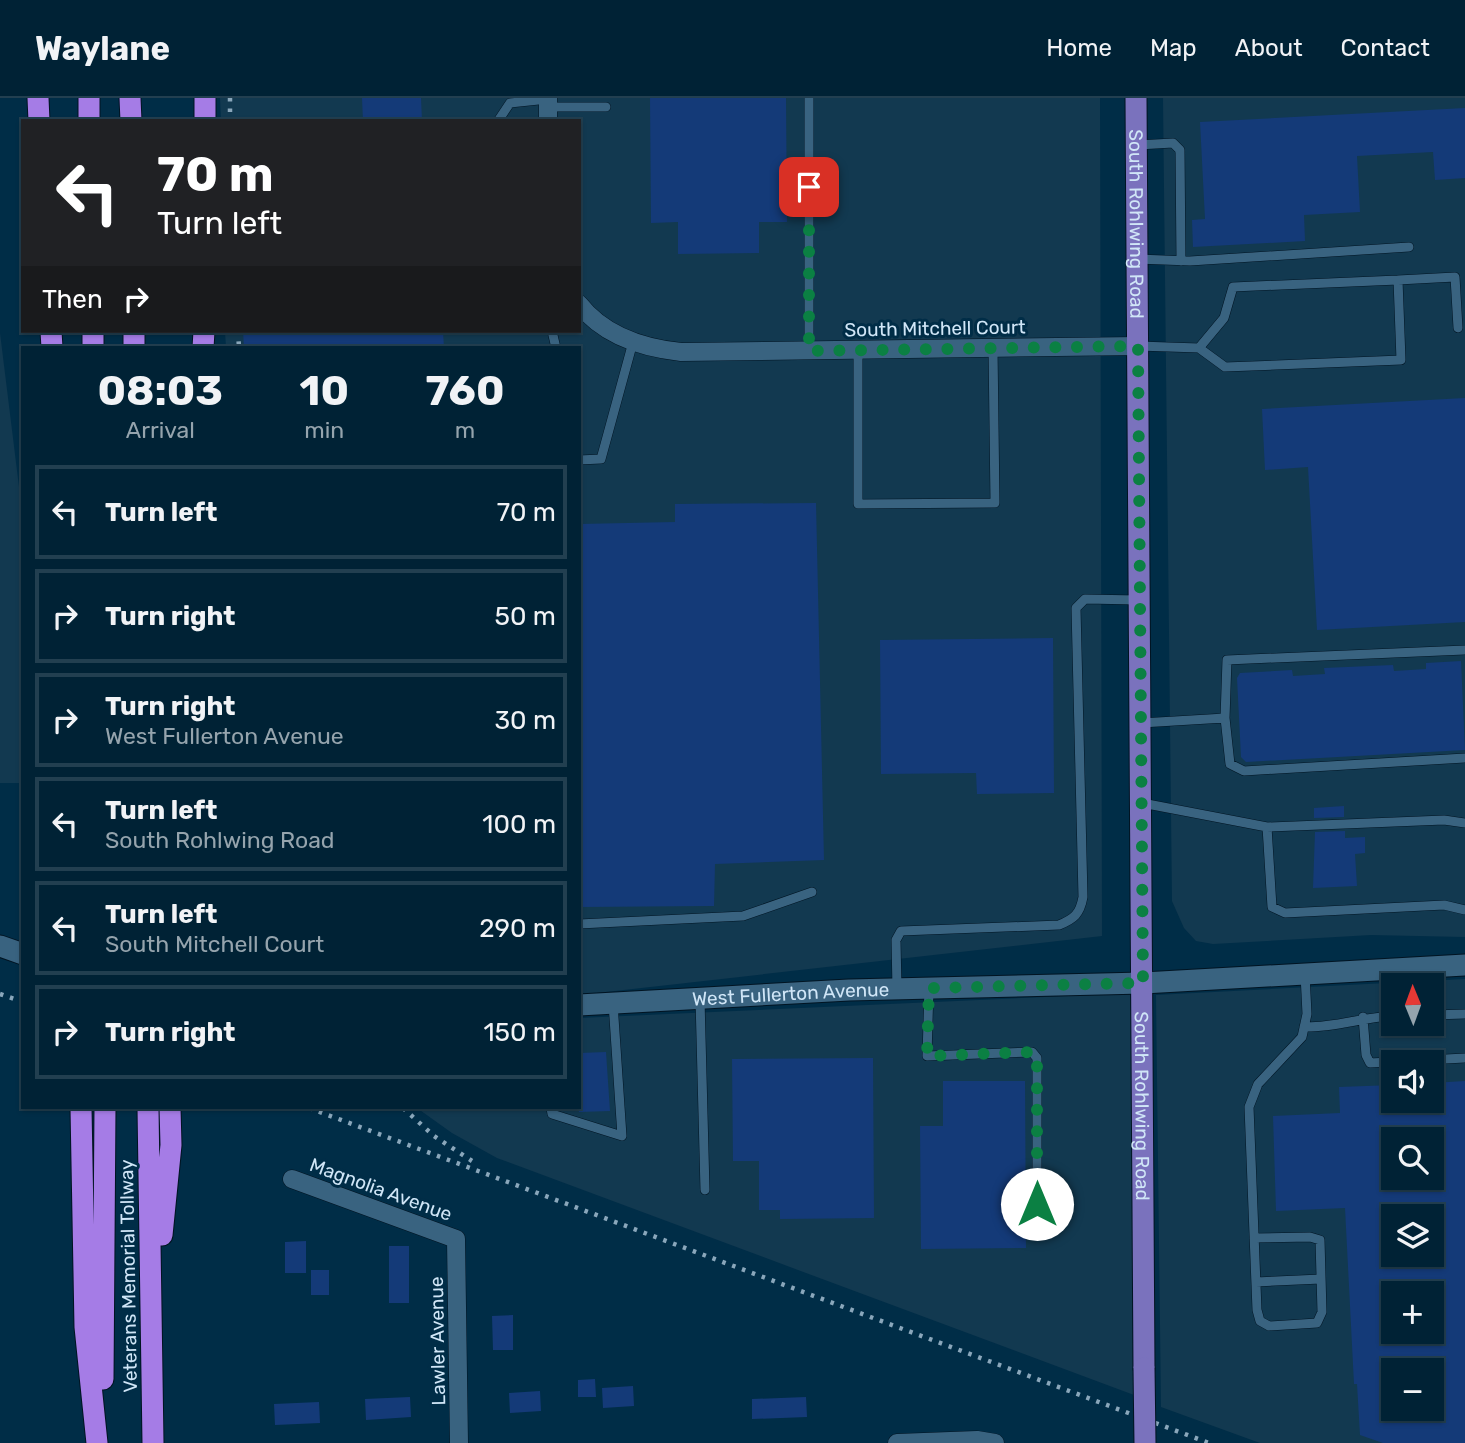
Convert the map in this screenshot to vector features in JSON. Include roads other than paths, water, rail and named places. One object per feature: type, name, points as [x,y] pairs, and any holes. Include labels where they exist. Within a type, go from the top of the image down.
[{"type":"highway","points":[[38,98],[39,119]]},
{"type":"highway","points":[[89,98],[89,119]]},
{"type":"highway","points":[[130,98],[131,119]]},
{"type":"highway","points":[[205,98],[205,119]]},
{"type":"highway","points":[[81,1109],[85,1327],[97,1443]]},
{"type":"highway","name":"Veterans Memorial Tollway","points":[[103,1443],[105,1109]]},
{"type":"highway","name":"Veterans Memorial Tollway","points":[[148,1109],[153,1443]]},
{"type":"highway","points":[[152,1336],[171,1144],[170,1111]]},
{"type":"main road","name":"South Rohlwing Road","points":[[1136,98],[1145,1443]]},
{"type":"street","name":"South Mitchell Court","points":[[581,306],[595,320],[633,342],[681,352],[1138,346]]},
{"type":"street","points":[[0,946],[21,953]]},
{"type":"street","name":"West Fullerton Avenue","points":[[581,1005],[897,989],[1143,983],[1465,965]]},
{"type":"street","name":"Magnolia Avenue","points":[[292,1179],[456,1238]]},
{"type":"street","name":"Lawler Avenue","points":[[456,1238],[459,1443]]},
{"type":"street","points":[[897,1443],[977,1440],[996,1443]]},
{"type":"lane","points":[[809,98],[809,351]]},
{"type":"lane","points":[[499,119],[510,103],[606,107]]},
{"type":"lane","points":[[1137,145],[1173,143],[1180,150],[1181,261]]},
{"type":"lane","points":[[1137,259],[1181,261],[1409,247]]},
{"type":"lane","points":[[1199,348],[1224,318],[1233,287],[1455,277],[1458,328]]},
{"type":"lane","points":[[1138,346],[1199,348],[1225,368],[1401,360],[1398,280]]},
{"type":"lane","points":[[581,460],[601,459],[633,342]]},
{"type":"lane","points":[[858,351],[858,504],[995,503],[993,348]]},
{"type":"lane","points":[[897,989],[896,940],[901,931],[1059,925],[1073,919],[1081,911],[1083,897],[1076,608],[1085,599],[1140,600]]},
{"type":"lane","points":[[1465,650],[1227,660],[1225,718],[1230,764],[1244,771],[1465,758]]},
{"type":"lane","points":[[1141,723],[1225,718]]},
{"type":"lane","points":[[1142,803],[1267,827],[1444,820],[1465,823]]},
{"type":"lane","points":[[1267,827],[1272,907],[1285,913],[1444,905],[1465,910]]},
{"type":"lane","points":[[581,924],[743,916],[812,892]]},
{"type":"lane","points":[[1254,1238],[1310,1237],[1320,1240],[1322,1312],[1317,1322],[1269,1326],[1261,1321],[1257,1310],[1254,1238],[1249,1107],[1258,1084],[1302,1037],[1307,1014],[1305,974]]},
{"type":"lane","points":[[929,988],[927,1056],[1032,1052],[1037,1058],[1037,1228]]},
{"type":"lane","points":[[700,997],[705,1190]]},
{"type":"lane","points":[[551,1109],[552,1114],[622,1136],[613,1003]]},
{"type":"lane","points":[[1444,1015],[1465,1014]]},
{"type":"lane","points":[[1304,1027],[1320,1028],[1363,1017],[1381,1016]]},
{"type":"lane","points":[[1363,1017],[1366,1055],[1370,1063],[1465,1058]]},
{"type":"lane","points":[[1256,1282],[1321,1279]]},
{"type":"railway","points":[[230,98],[230,119]]},
{"type":"railway","points":[[238,333],[239,346]]},
{"type":"railway","points":[[0,994],[21,1001]]},
{"type":"railway","points":[[312,1109],[1209,1443]]},
{"type":"railway","points":[[404,1109],[434,1136],[472,1161]]}]
